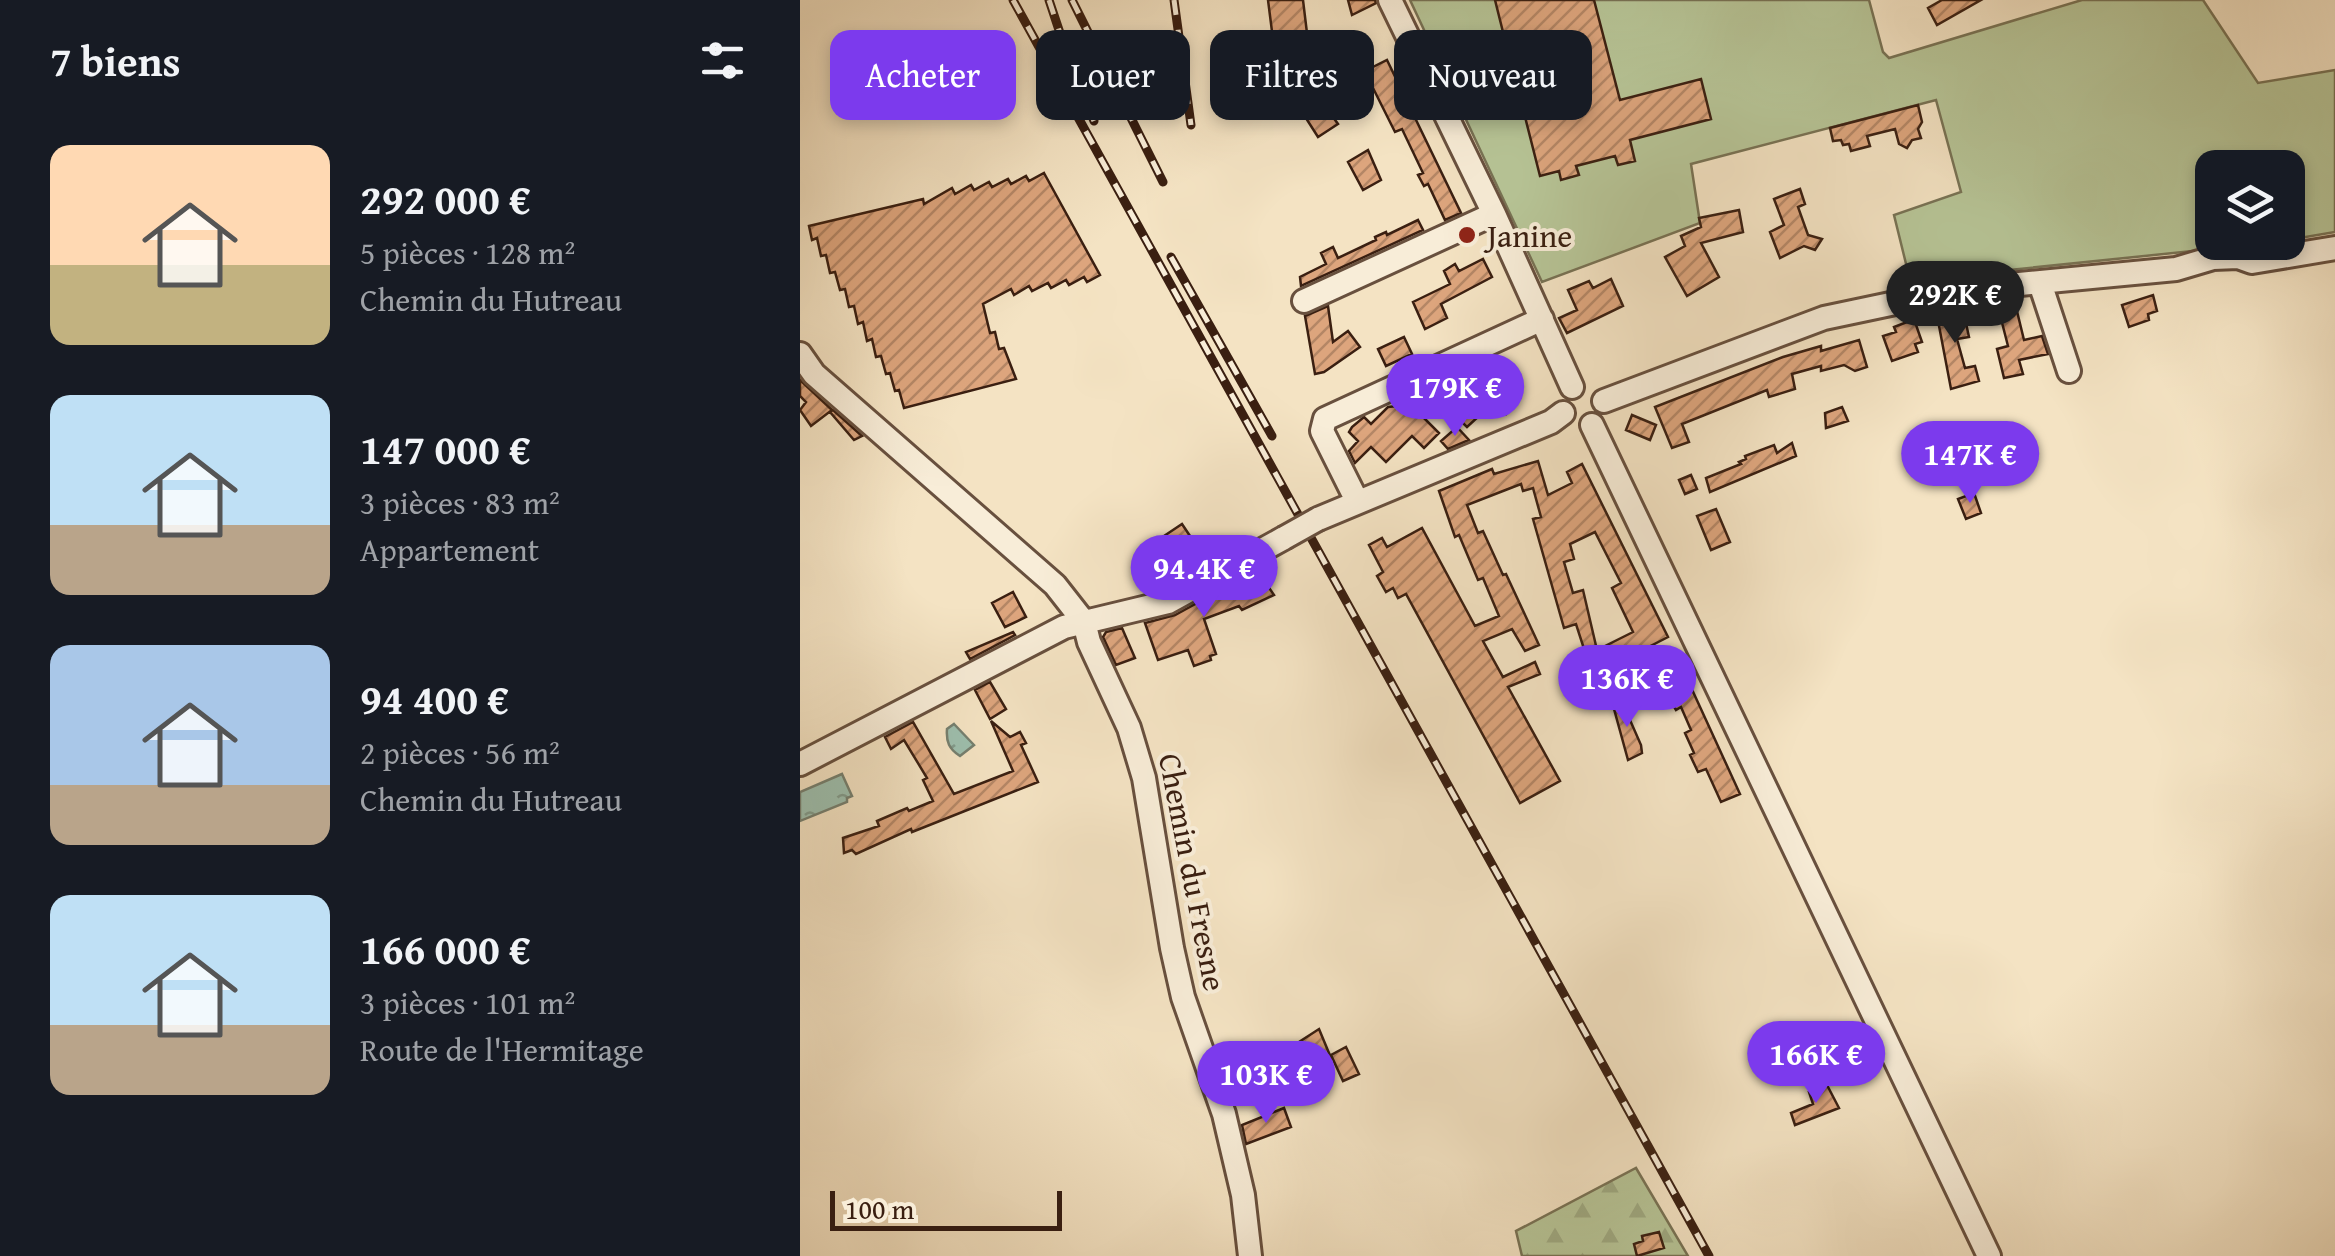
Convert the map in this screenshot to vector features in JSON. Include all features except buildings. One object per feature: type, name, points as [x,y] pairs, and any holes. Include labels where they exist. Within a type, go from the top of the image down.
[{"type":"street","points":[[1390,0],[1494,214],[1572,387],[1598,395],[1604,401],[1603,414],[1592,425]]},
{"type":"street","points":[[1304,301],[1494,214]]},
{"type":"street","points":[[1604,401],[1824,318],[1957,290],[2176,269],[2213,258],[2252,262],[2335,248]]},
{"type":"street","points":[[2040,283],[2068,371]]},
{"type":"street","points":[[1357,501],[1322,431],[1325,420],[1542,319]]},
{"type":"street","name":"Chemin du Fresne","points":[[800,354],[814,374],[1055,584],[1084,622],[1089,642],[1129,728],[1144,778],[1172,948],[1183,997],[1224,1114],[1243,1195],[1250,1256]]},
{"type":"street","points":[[1563,413],[1562,396],[1572,387]]},
{"type":"street","points":[[800,764],[1064,627],[1168,602],[1318,519],[1551,422],[1563,413]]},
{"type":"street","points":[[1563,413],[1592,425],[1989,1256]]},
{"type":"green space","points":[[1410,0],[1869,0],[1883,52],[1889,58],[2082,0],[2203,0],[2258,83],[2335,70],[2335,232],[2305,237],[2305,150],[2195,150],[2195,251],[1911,284],[1894,215],[1961,192],[1936,100],[1691,164],[1700,223],[1542,282],[1466,120],[1592,120],[1592,30],[1424,30]]},
{"type":"green space","points":[[1636,1168],[1688,1256],[1522,1256],[1516,1231]]},
{"type":"water","points":[[954,724],[974,745],[960,756],[947,738],[947,729]]},
{"type":"water","points":[[842,774],[852,796],[847,802],[800,821],[800,792]]},
{"type":"railway","points":[[1013,0],[1709,1256]]},
{"type":"railway","points":[[1049,0],[1094,121]]},
{"type":"railway","points":[[1072,0],[1163,182]]},
{"type":"railway","points":[[1174,0],[1191,125]]},
{"type":"railway","points":[[1171,257],[1272,436]]},
{"type":"place","name":"Janine","points":[[1467,235]]}]
